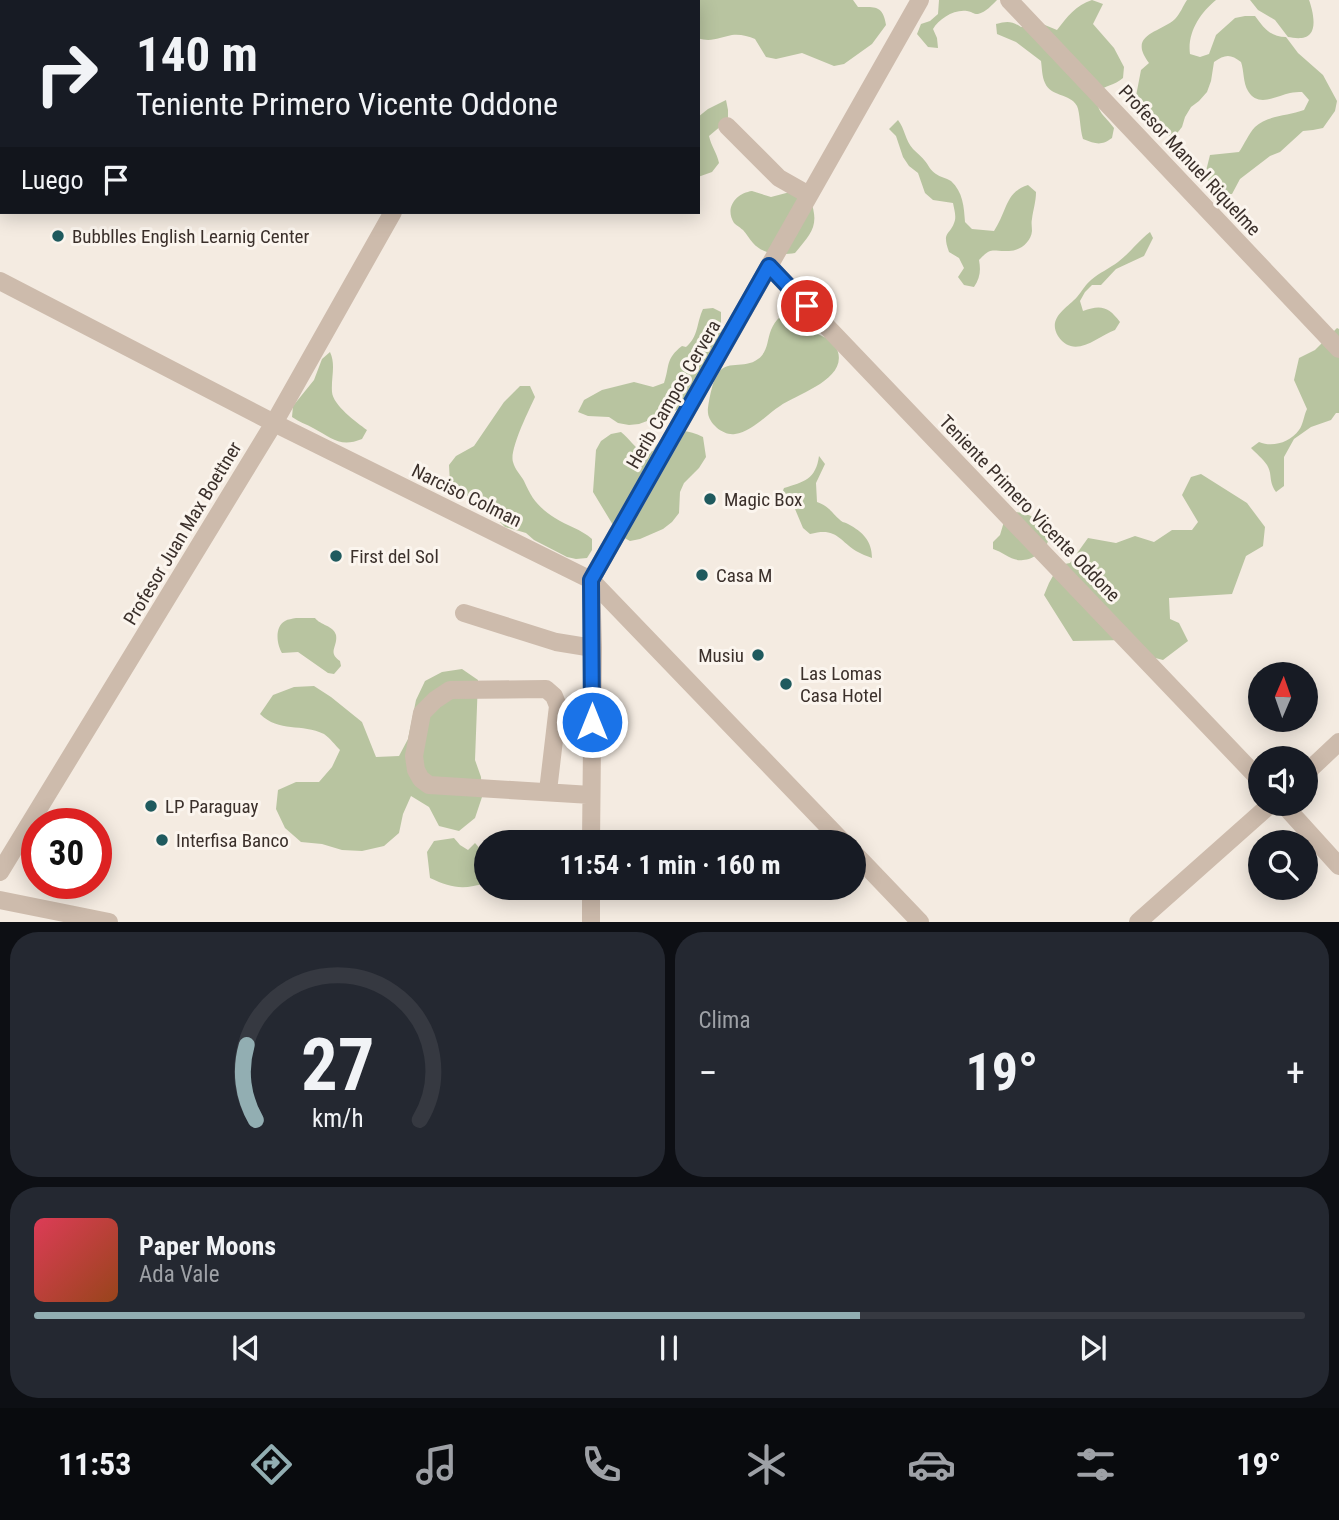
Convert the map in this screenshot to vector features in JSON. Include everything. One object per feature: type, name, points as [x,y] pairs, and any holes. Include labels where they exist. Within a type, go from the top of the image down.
[{"type":"street","name":"Herib Campos Cervera","points":[[591,580],[920,0]]},
{"type":"street","name":"Profesor Manuel Riquelme","points":[[1009,0],[1339,349]]},
{"type":"street","points":[[727,126],[779,178],[809,195]]},
{"type":"street","name":"Profesor Juan Max Boettner","points":[[0,872],[274,423],[392,214]]},
{"type":"street","name":"Teniente Primero Vicente Oddone","points":[[769,266],[1248,767]]},
{"type":"street","name":"Narciso Colman","points":[[0,281],[274,423],[591,580],[831,830]]},
{"type":"street","points":[[591,580],[591,830]]},
{"type":"street","points":[[464,613],[556,642],[593,648]]},
{"type":"street","points":[[548,791],[558,706],[554,696],[546,689],[450,690],[422,713],[414,756],[416,770],[421,779],[429,785],[592,795]]},
{"type":"street","points":[[1318,762],[1339,742]]},
{"type":"street","points":[[1138,922],[1257,816]]},
{"type":"street","points":[[1294,816],[1339,866]]},
{"type":"street","points":[[866,866],[920,922]]},
{"type":"street","points":[[0,900],[109,922]]},
{"type":"street","points":[[590,922],[591,900]]},
{"type":"green space","points":[[700,0],[853,0],[858,7],[877,8],[883,14],[886,25],[872,44],[844,64],[834,66],[802,53],[776,59],[766,57],[755,39],[744,36],[700,38]]},
{"type":"green space","points":[[939,0],[997,0],[981,13],[962,11],[943,18],[933,29],[938,48],[928,47],[917,34],[921,24],[938,14]]},
{"type":"green space","points":[[1092,0],[1103,4],[1093,24],[1114,48],[1124,67],[1123,78],[1097,93],[1099,109],[1114,128],[1112,138],[1098,143],[1083,139],[1077,106],[1048,87],[1043,78],[1041,61],[1016,42],[997,34],[996,24],[1009,22],[1021,27],[1040,23],[1057,30],[1077,8]]},
{"type":"green space","points":[[1187,0],[1216,0],[1196,24],[1190,54],[1200,57],[1209,54],[1216,35],[1235,18],[1255,16],[1272,34],[1286,37],[1298,53],[1323,75],[1337,101],[1335,111],[1323,128],[1303,131],[1280,152],[1270,156],[1240,179],[1232,194],[1216,194],[1205,175],[1210,155],[1239,152],[1260,123],[1304,110],[1309,100],[1302,92],[1268,100],[1257,99],[1246,88],[1241,62],[1231,56],[1225,56],[1214,62],[1207,92],[1191,107],[1182,127],[1174,137],[1162,135],[1139,106],[1136,96],[1141,70],[1149,63],[1142,46],[1148,35],[1175,19]]},
{"type":"green space","points":[[1250,0],[1309,0],[1313,17],[1312,31],[1305,37],[1288,37],[1275,20],[1258,10]]},
{"type":"green space","points":[[726,100],[728,120],[709,136],[719,163],[712,172],[700,176],[700,115]]},
{"type":"green space","points":[[898,120],[913,149],[934,172],[955,185],[962,200],[965,222],[972,229],[994,231],[1015,192],[1028,185],[1036,192],[1030,239],[1017,249],[993,251],[983,256],[979,260],[980,274],[974,287],[964,285],[958,277],[964,268],[959,258],[949,252],[947,245],[946,236],[955,220],[953,203],[933,200],[925,193],[918,173],[903,157],[896,136],[889,129]]},
{"type":"green space","points":[[752,191],[771,197],[790,192],[810,199],[814,216],[813,228],[795,253],[779,254],[762,250],[734,223],[731,206],[741,195]]},
{"type":"green space","points":[[1150,232],[1153,238],[1144,256],[1116,269],[1101,285],[1092,285],[1080,301],[1083,311],[1100,307],[1112,313],[1120,322],[1115,330],[1086,345],[1071,346],[1064,343],[1055,330],[1060,314],[1089,282],[1115,264]]},
{"type":"green space","points":[[713,308],[721,312],[725,342],[685,407],[639,424],[629,425],[618,423],[609,417],[588,416],[578,412],[584,400],[602,390],[634,382],[653,387],[664,383],[673,355],[693,339],[703,309]]},
{"type":"green space","points":[[792,308],[807,322],[810,331],[834,344],[839,362],[835,371],[818,385],[780,406],[747,430],[735,434],[722,431],[714,425],[708,413],[716,376],[725,367],[747,364],[761,356],[775,323]]},
{"type":"green space","points":[[1337,328],[1339,413],[1294,439],[1284,457],[1284,486],[1276,492],[1267,465],[1251,448],[1259,442],[1281,443],[1299,430],[1307,409],[1294,380],[1299,358],[1315,350]]},
{"type":"green space","points":[[330,352],[333,362],[333,397],[346,413],[367,430],[362,439],[354,442],[336,441],[292,417],[293,406],[314,380],[322,359]]},
{"type":"green space","points":[[520,386],[530,386],[535,397],[517,440],[514,465],[540,506],[592,539],[592,550],[587,558],[567,557],[526,533],[505,527],[487,502],[457,493],[450,484],[449,465],[456,456],[474,446],[504,402]]},
{"type":"green space","points":[[621,432],[643,453],[653,451],[657,444],[674,432],[695,434],[703,437],[706,457],[684,483],[680,492],[679,513],[672,522],[663,529],[630,541],[619,535],[593,492],[596,450],[601,441],[611,434]]},
{"type":"green space","points":[[819,456],[825,464],[816,483],[817,502],[862,534],[868,542],[872,558],[856,551],[831,533],[810,534],[803,528],[795,509],[780,498],[784,488],[812,475]]},
{"type":"green space","points":[[1201,474],[1247,503],[1265,527],[1263,546],[1246,556],[1232,594],[1169,598],[1170,619],[1179,623],[1188,641],[1163,660],[1144,655],[1126,640],[1073,641],[1044,595],[1059,565],[1070,563],[1088,538],[1116,543],[1135,536],[1154,542],[1172,530],[1192,530],[1198,522],[1182,495],[1191,477]]},
{"type":"green space","points":[[1015,512],[1039,521],[1048,533],[1045,547],[1027,559],[1016,560],[993,549],[993,542],[1000,535],[1006,515]]},
{"type":"green space","points":[[315,618],[335,632],[334,655],[341,666],[334,674],[328,673],[298,652],[282,653],[278,641],[279,627],[286,620]]},
{"type":"green space","points":[[462,669],[478,680],[475,760],[481,777],[482,797],[475,818],[459,831],[439,826],[429,807],[411,796],[399,833],[384,846],[362,851],[301,842],[285,828],[276,809],[278,790],[296,782],[319,782],[332,767],[340,750],[324,734],[267,720],[260,714],[273,695],[294,687],[314,686],[362,722],[376,757],[399,756],[408,739],[416,700],[425,681],[442,672]]},
{"type":"green space","points":[[454,838],[468,850],[474,844],[474,886],[457,887],[430,878],[427,852],[434,841]]},
{"type":"place","name":"Bubblles English Learnig Center","points":[[58,236]]},
{"type":"place","name":"Magic Box","points":[[710,499]]},
{"type":"place","name":"First del Sol","points":[[336,556]]},
{"type":"place","name":"Casa M","points":[[702,575]]},
{"type":"place","name":"Musiu","points":[[758,655]]},
{"type":"place","name":"Las Lomas Casa Hotel","points":[[786,684]]},
{"type":"place","name":"LP Paraguay","points":[[151,806]]},
{"type":"place","name":"Interfisa Banco","points":[[162,840]]},
{"type":"route","points":[[592,722],[591,580],[769,266],[807,306]]}]
